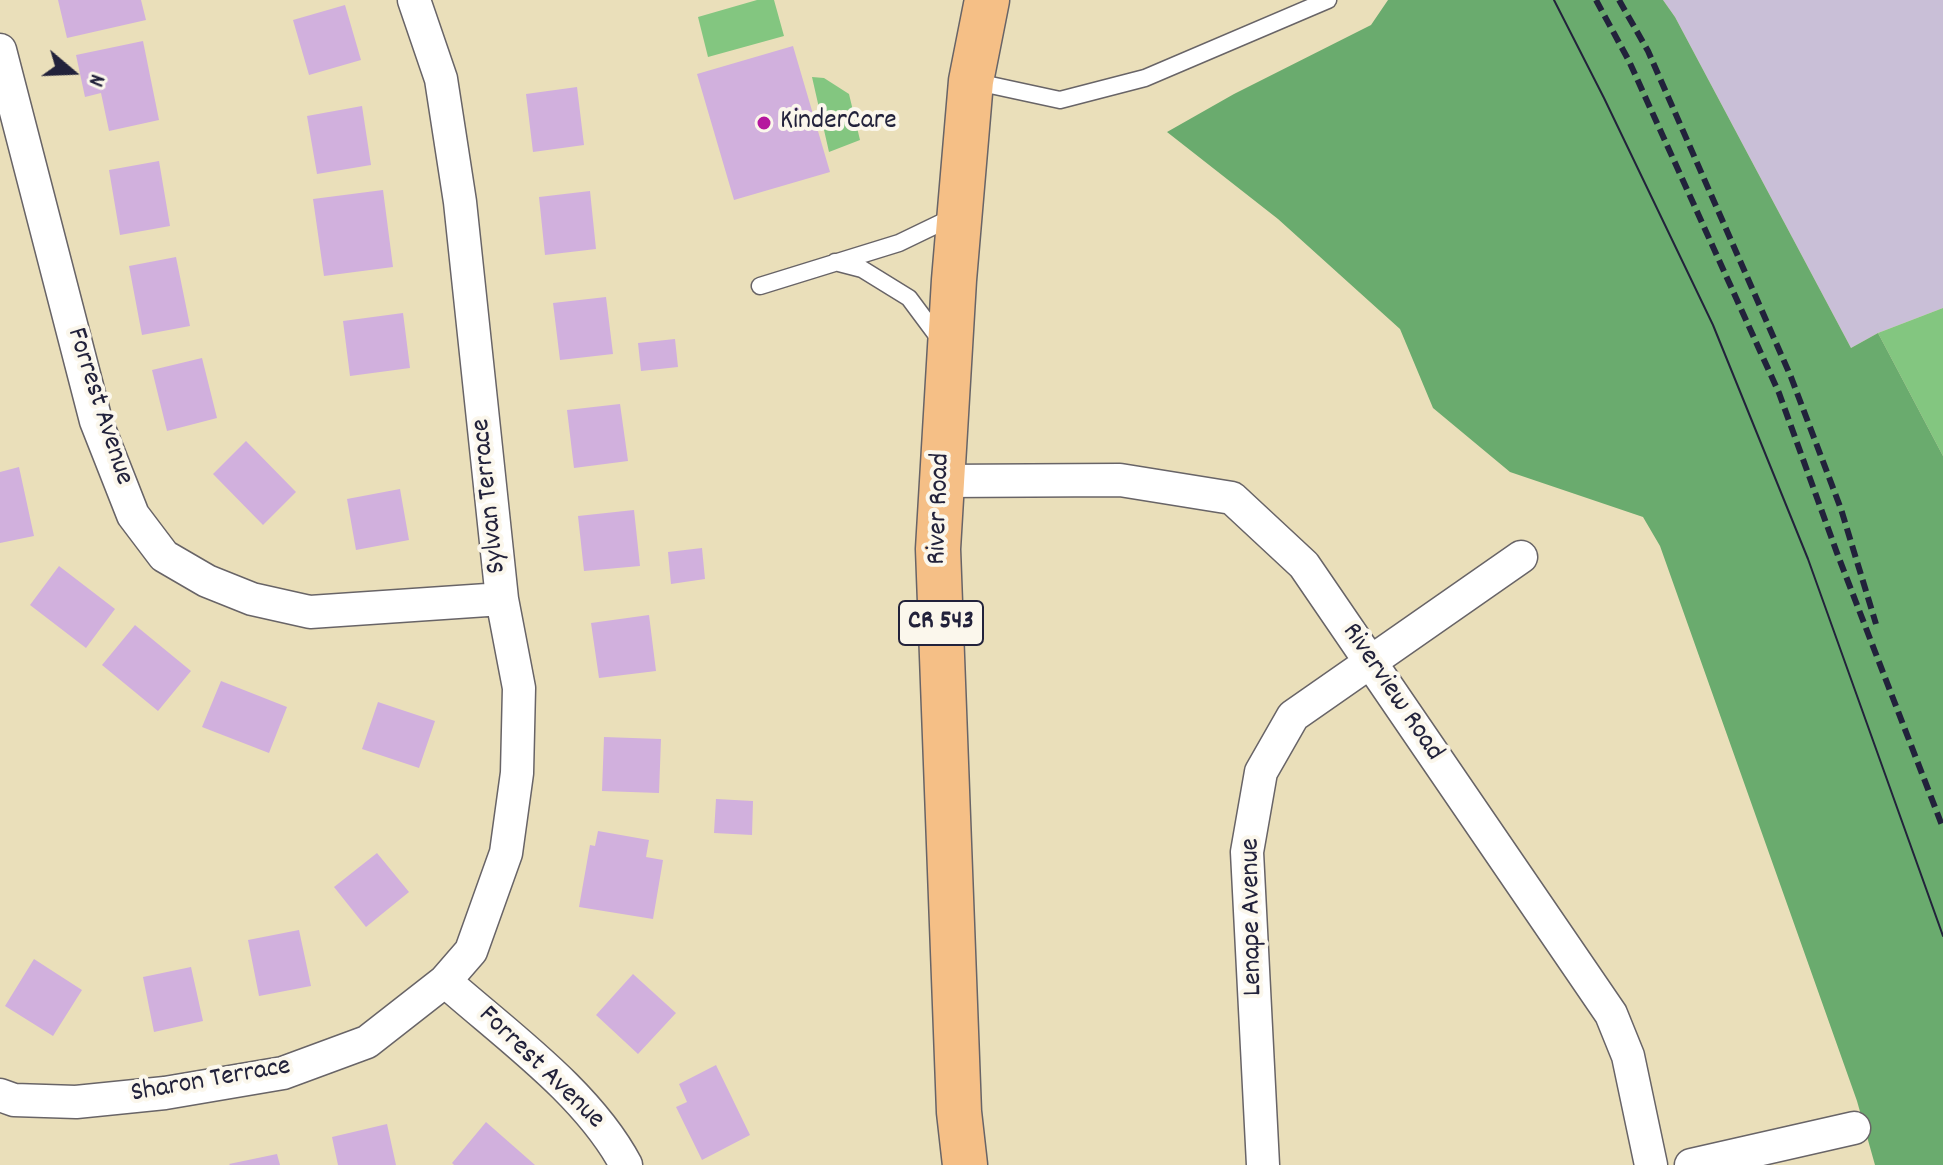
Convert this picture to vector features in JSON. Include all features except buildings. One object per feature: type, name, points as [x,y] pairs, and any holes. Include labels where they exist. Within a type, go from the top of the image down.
[{"type":"main road","name":"River Road","points":[[965,1165],[959,1112],[938,549],[949,352],[971,81],[987,0]]},
{"type":"street","name":"Sylvan Terrace","points":[[414,0],[441,79],[460,202],[502,599],[519,688],[517,773],[506,853],[471,951],[445,981]]},
{"type":"street","name":"Forrest Avenue","points":[[0,50],[96,421],[133,515],[164,556],[207,581],[252,599],[310,612],[502,599]]},
{"type":"street","name":"Riverview Road","points":[[941,481],[1120,480],[1232,498],[1304,565],[1611,1014],[1628,1056],[1651,1165]]},
{"type":"street","name":"Lenape Avenue","points":[[1263,1165],[1247,852],[1261,772],[1293,716],[1521,557]]},
{"type":"street","name":"Forrest Avenue","points":[[445,981],[571,1092],[613,1139],[626,1165]]},
{"type":"street","name":"Sharon Terrace","points":[[0,1095],[14,1100],[76,1102],[165,1093],[283,1073],[367,1042],[445,981]]},
{"type":"street","points":[[1691,1165],[1854,1128]]},
{"type":"lane","points":[[971,81],[1060,100],[1145,78],[1328,0]]},
{"type":"lane","points":[[760,286],[899,243],[960,213]]},
{"type":"lane","points":[[834,262],[862,269],[909,298],[949,352]]},
{"type":"shaded area","points":[[1663,0],[1943,0],[1943,308],[1878,333],[1851,348],[1675,17]]},
{"type":"green space","points":[[757,0],[774,0],[784,36],[708,57],[698,17]]},
{"type":"green space","points":[[1388,0],[1663,0],[1675,17],[1851,348],[1878,333],[1943,456],[1943,1165],[1875,1165],[1857,1101],[1660,546],[1643,517],[1510,472],[1433,408],[1400,329],[1278,219],[1167,132],[1234,94],[1371,25]]},
{"type":"green space","points":[[812,77],[824,78],[849,94],[860,140],[829,152]]},
{"type":"green space","points":[[1943,308],[1943,456],[1878,333]]},
{"type":"tram line","points":[[1554,0],[1713,325],[1808,559],[1943,936]]},
{"type":"railway","points":[[1596,0],[1629,61],[1779,393],[1943,828]]},
{"type":"railway","points":[[1619,0],[1648,51],[1791,377],[1841,509],[1876,624]]},
{"type":"place","name":"KinderCare","points":[[764,123]]}]
